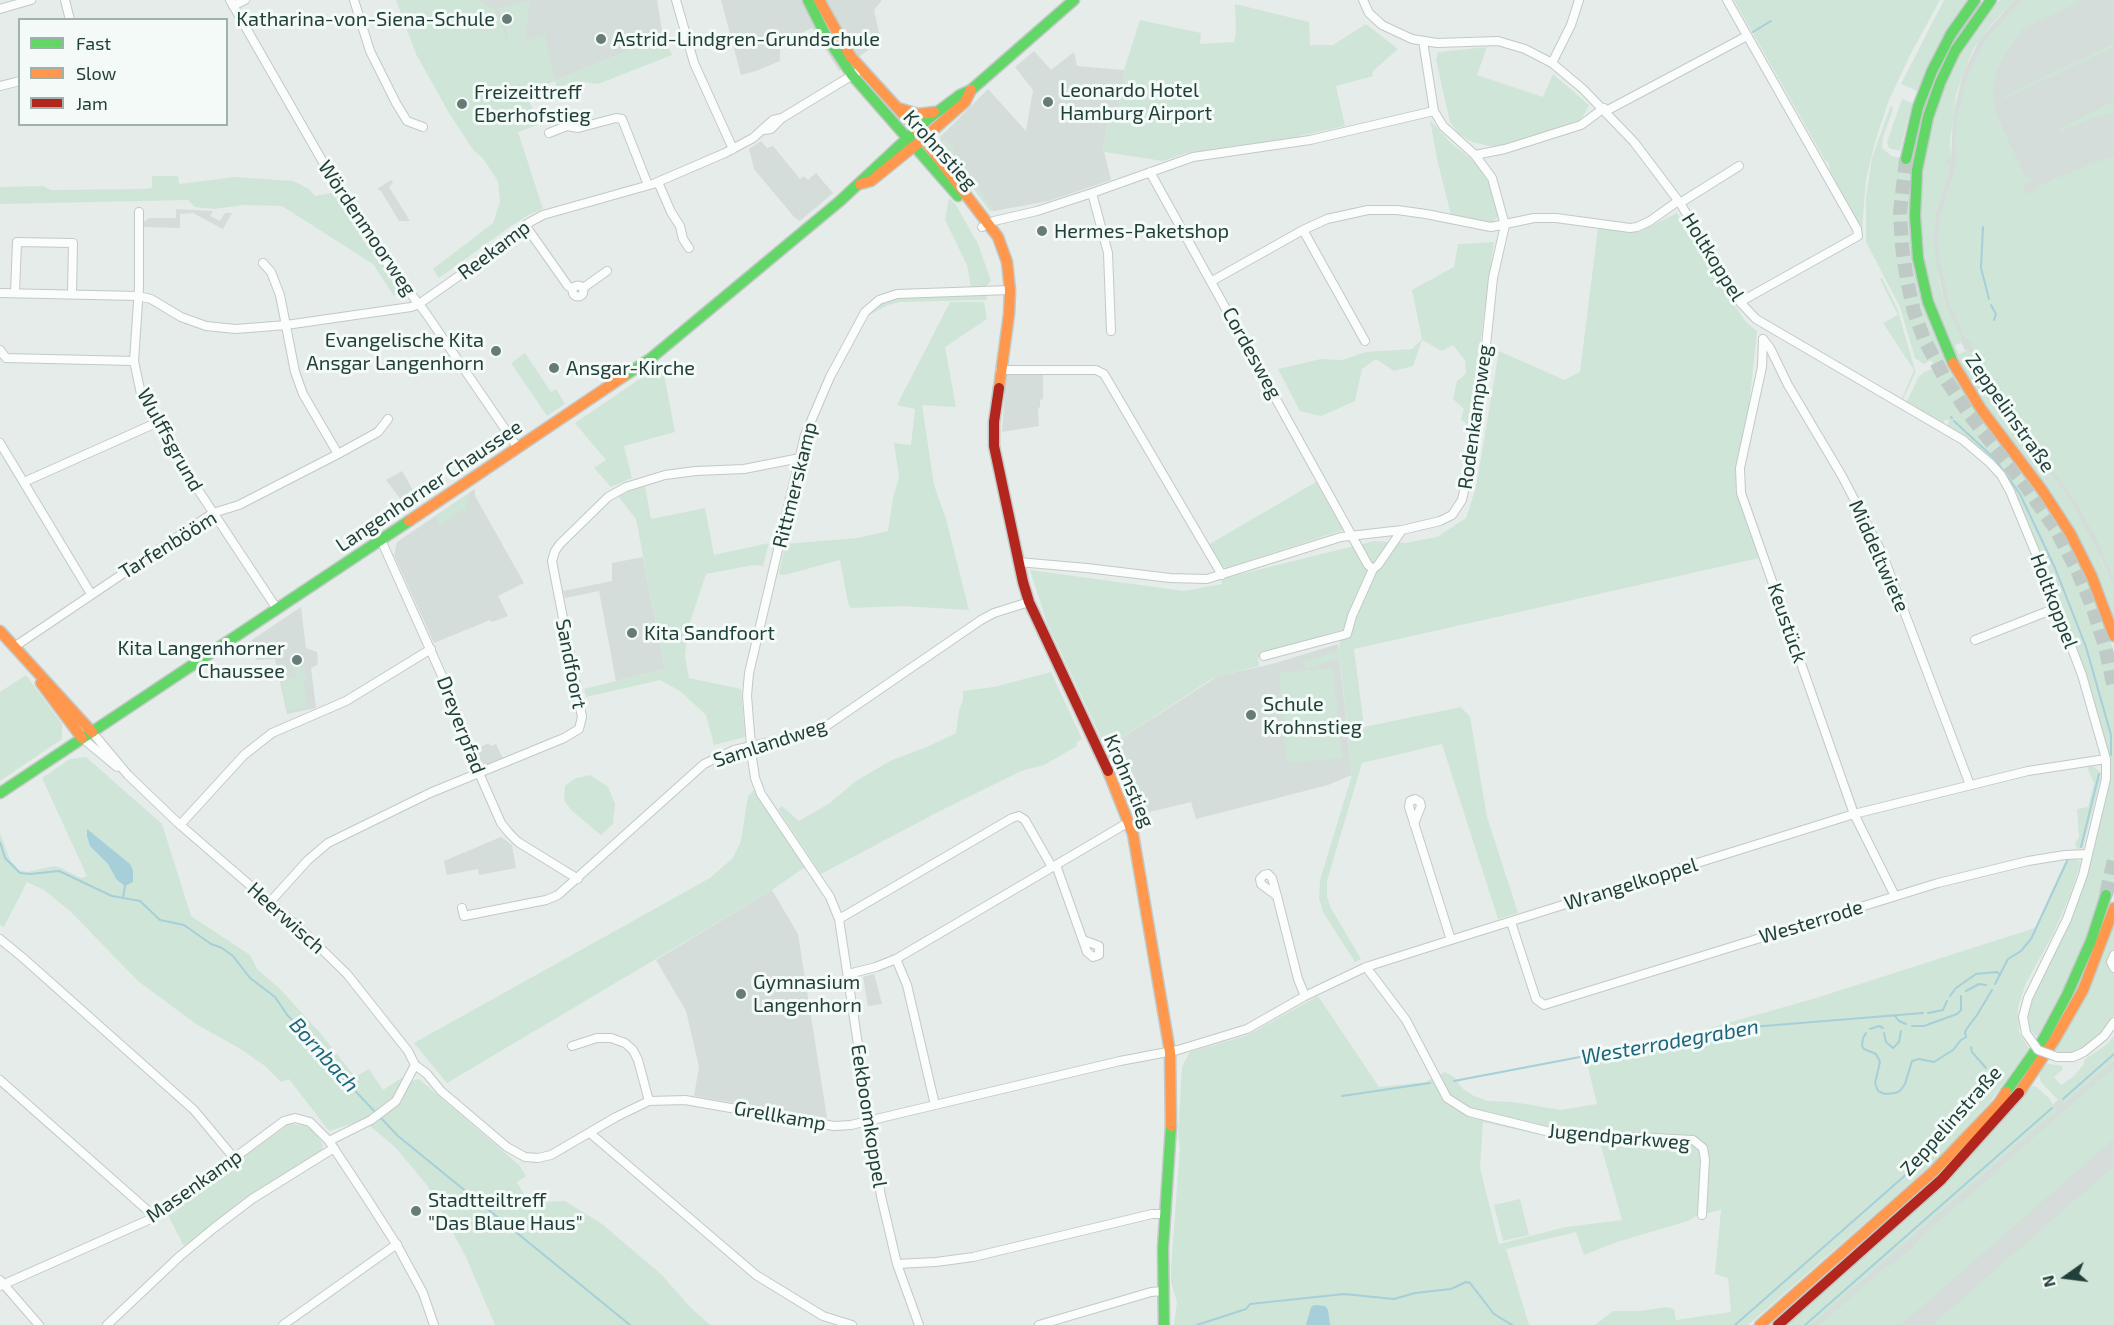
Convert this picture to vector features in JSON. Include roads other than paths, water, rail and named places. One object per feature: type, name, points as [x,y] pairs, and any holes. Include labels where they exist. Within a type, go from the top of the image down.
[{"type":"main road","name":"Krohnstieg","points":[[808,0],[826,36],[852,75],[985,225]]},
{"type":"main road","name":"Krohnstieg","points":[[819,0],[837,35],[862,69],[916,129],[1002,248],[1008,268],[1007,290],[1010,314],[1000,370],[994,446],[1018,562],[1029,602],[1129,822],[1136,847],[1170,1052],[1172,1110],[1164,1214],[1164,1325]]},
{"type":"main road","name":"Langenhorner Chaussee","points":[[0,793],[650,359],[860,184],[867,174],[916,129],[960,94],[971,90],[1074,0]]},
{"type":"main road","points":[[1906,159],[1916,116],[1932,71],[1948,40],[1975,0]]},
{"type":"main road","name":"Zeppelinstraße","points":[[1990,0],[1964,37],[1948,66],[1934,99],[1924,133],[1917,170],[1915,216],[1921,274],[1933,318],[1951,360],[1980,409],[2042,489],[2070,533],[2092,577],[2114,636]]},
{"type":"main road","name":"Langenhorner Chaussee","points":[[860,184],[871,181],[914,147],[965,102],[971,90]]},
{"type":"main road","points":[[898,108],[918,114],[937,112]]},
{"type":"main road","points":[[0,631],[38,674],[41,684],[87,735]]},
{"type":"main road","name":"Zeppelinstraße","points":[[1760,1325],[1934,1171],[1999,1103],[2043,1040],[2067,995],[2091,941],[2106,896]]},
{"type":"main road","name":"Zeppelinstraße","points":[[1778,1325],[1941,1180],[2014,1100],[2055,1040],[2083,990],[2100,951],[2114,908]]},
{"type":"street","points":[[0,9],[31,0]]},
{"type":"street","points":[[65,0],[70,18]]},
{"type":"street","points":[[232,3],[245,0]]},
{"type":"street","points":[[354,0],[370,51],[396,103],[407,121],[423,127]]},
{"type":"street","points":[[676,0],[694,63],[734,149]]},
{"type":"street","name":"Holtkoppel","points":[[1363,0],[1369,13],[1382,25],[1401,35],[1423,41],[1498,41],[1525,49],[1552,63],[1605,110],[1634,142],[1679,202],[1740,303],[1755,319],[1953,434],[1990,463],[2010,491],[2056,608],[2082,675],[2106,759],[2106,780],[2083,875],[2067,919],[2028,998],[2024,1017],[2026,1033],[2038,1050],[2057,1057],[2073,1057],[2084,1052],[2103,1036],[2114,1022]]},
{"type":"street","points":[[1552,63],[1571,25],[1579,0]]},
{"type":"street","points":[[1727,0],[1857,229],[1858,236],[1740,303]]},
{"type":"street","name":"Wördenmoorweg","points":[[232,3],[339,191],[383,258],[419,304],[518,448]]},
{"type":"street","points":[[1475,155],[1505,149],[1581,125],[1605,110],[1748,36]]},
{"type":"street","name":"Rodenkampweg","points":[[1018,562],[1087,567],[1170,578],[1203,579],[1341,537],[1402,530],[1440,521],[1452,515],[1462,500],[1477,432],[1493,278],[1505,225],[1492,178],[1475,155],[1443,126],[1434,111],[1423,41]]},
{"type":"street","name":"Reekamp","points":[[138,296],[151,299],[181,317],[206,326],[242,329],[390,311],[419,304],[525,225],[543,215],[658,182],[734,149],[764,130],[771,129],[782,118],[862,69]]},
{"type":"street","points":[[0,86],[18,82]]},
{"type":"street","points":[[985,225],[1037,211],[1193,157],[1310,140],[1434,111]]},
{"type":"street","points":[[549,133],[567,126],[578,128],[616,118],[622,119],[648,185]]},
{"type":"street","points":[[1212,281],[1303,230],[1328,219],[1368,210],[1397,210],[1426,214],[1491,227],[1534,218],[1556,218],[1637,227],[1738,166]]},
{"type":"street","name":"Cordesweg","points":[[1150,172],[1353,536]]},
{"type":"street","points":[[658,182],[689,248]]},
{"type":"street","points":[[1092,193],[1108,253],[1111,331]]},
{"type":"street","name":"Wulffsgrund","points":[[140,212],[134,361],[141,394],[156,423],[277,609]]},
{"type":"street","points":[[525,225],[568,286],[573,289],[578,285],[583,288],[607,271]]},
{"type":"street","points":[[1303,230],[1365,341]]},
{"type":"street","points":[[15,293],[17,242],[73,243],[72,294]]},
{"type":"street","points":[[263,263],[271,272],[280,296],[295,372],[303,394],[338,454]]},
{"type":"street","name":"Rittmerskamp","points":[[750,747],[747,696],[749,673],[805,435],[823,391],[859,322],[872,304],[888,296],[906,293],[1007,290]]},
{"type":"street","points":[[0,293],[138,296]]},
{"type":"street","name":"Middeltwiete","points":[[1763,339],[1842,476],[1882,553],[1970,785]]},
{"type":"street","name":"Keustück","points":[[1763,339],[1762,367],[1740,468],[1742,493],[1854,814],[1894,896]]},
{"type":"street","points":[[0,350],[6,358],[134,361]]},
{"type":"street","points":[[1000,370],[1096,370],[1104,374],[1222,575]]},
{"type":"street","name":"Tarfenbööm","points":[[14,647],[213,513],[239,505],[338,454],[378,432],[388,419]]},
{"type":"street","points":[[24,482],[156,423]]},
{"type":"street","points":[[0,443],[91,594]]},
{"type":"street","name":"Sandfoort","points":[[270,903],[308,860],[328,843],[420,798],[564,738],[579,729],[582,717],[552,561],[555,550],[597,507],[614,493],[645,480],[696,471],[744,469],[800,458]]},
{"type":"street","points":[[1264,656],[1347,634],[1372,569],[1378,566],[1402,530]]},
{"type":"street","points":[[1353,536],[1372,569]]},
{"type":"street","name":"Dreyerpfad","points":[[381,540],[431,649],[501,823],[518,842],[578,879]]},
{"type":"street","name":"Samlandweg","points":[[462,908],[464,916],[551,899],[578,879],[695,771],[724,754],[819,731],[981,620],[994,613],[1029,602]]},
{"type":"street","points":[[1975,640],[2056,608]]},
{"type":"street","points":[[180,825],[244,755],[272,733],[346,701],[431,649]]},
{"type":"street","name":"Heerwisch","points":[[87,735],[94,750],[128,775],[180,825],[270,903],[347,975],[408,1051],[415,1065],[428,1074]]},
{"type":"street","name":"Eekboomkoppel","points":[[750,747],[755,778],[761,794],[830,897],[839,919],[881,1196],[897,1264],[919,1325]]},
{"type":"street","name":"Wrangelkoppel","points":[[1170,1052],[1246,1029],[1305,996],[1366,967],[1451,940],[1854,814],[2051,766],[2106,759]]},
{"type":"street","points":[[839,919],[1019,816],[1025,820],[1054,866],[1083,940]]},
{"type":"street","points":[[848,974],[896,959],[1129,822]]},
{"type":"street","points":[[1414,824],[1451,940]]},
{"type":"street","name":"Westerrode","points":[[1511,922],[1539,1003],[1544,1005],[1836,916],[1894,896],[2028,861],[2088,854]]},
{"type":"street","points":[[1277,896],[1298,979],[1305,996]]},
{"type":"street","points":[[0,939],[194,1110],[234,1158]]},
{"type":"street","points":[[2114,955],[2111,962],[2114,968]]},
{"type":"street","points":[[896,959],[907,985],[935,1105]]},
{"type":"street","name":"Jugendparkweg","points":[[1366,967],[1406,1020],[1447,1098],[1469,1112],[1554,1133],[1693,1140],[1703,1148],[1705,1160],[1702,1215]]},
{"type":"street","points":[[572,1046],[597,1038],[611,1038],[625,1043],[633,1050],[638,1060],[649,1101]]},
{"type":"street","name":"Grellkamp","points":[[428,1074],[441,1091],[500,1142],[525,1157],[538,1158],[551,1155],[649,1101],[685,1100],[834,1126],[870,1122],[1120,1061],[1170,1052]]},
{"type":"street","points":[[107,1325],[180,1256],[214,1228],[252,1199],[396,1101],[415,1065]]},
{"type":"street","points":[[0,1080],[155,1217]]},
{"type":"street","name":"Masenkamp","points":[[1,1284],[155,1217],[284,1121],[295,1118],[310,1122],[332,1145]]},
{"type":"street","points":[[590,1133],[756,1275],[824,1316],[852,1325]]},
{"type":"street","points":[[332,1145],[396,1244],[423,1293],[434,1325]]},
{"type":"street","points":[[897,1264],[973,1257],[1152,1214],[1164,1214]]},
{"type":"street","points":[[283,1325],[396,1244]]},
{"type":"street","points":[[1,1284],[39,1325]]},
{"type":"street","points":[[1039,1325],[1151,1292],[1163,1291]]},
{"type":"water","points":[[87,829],[130,864],[133,870],[133,882],[125,886],[117,880],[108,864],[90,846]]},
{"type":"water","points":[[1325,1306],[1328,1310],[1330,1325],[1306,1325],[1311,1307]]},
{"type":"waterway","points":[[1753,32],[1771,21]]},
{"type":"waterway","points":[[1983,227],[1981,268],[1989,299]]},
{"type":"waterway","points":[[1991,305],[1996,314],[1994,320]]},
{"type":"waterway","points":[[1954,421],[1995,459],[2020,494],[2055,568],[2086,647],[2111,735],[2111,755]]},
{"type":"waterway","points":[[2081,847],[2099,774]]},
{"type":"waterway","name":"Bornbach","points":[[0,842],[5,858],[20,873],[59,871],[112,896],[140,901],[160,920],[184,925],[211,944],[222,948],[233,956],[250,978],[275,997],[288,1016],[318,1044],[330,1064],[376,1113]]},
{"type":"waterway","points":[[1995,984],[2008,959],[2021,951],[2031,939],[2067,861]]},
{"type":"waterway","points":[[123,898],[125,886]]},
{"type":"waterway","name":"Westerrodegraben","points":[[1950,996],[1956,988],[1976,974],[1997,972],[2000,975]]},
{"type":"waterway","points":[[1966,991],[1979,984],[1986,985]]},
{"type":"waterway","points":[[1866,1033],[1862,1046],[1876,1054],[1880,1062],[1875,1083],[1878,1091],[1885,1094],[1895,1093],[1900,1091],[1905,1084],[1912,1061],[1919,1059],[1934,1062],[1953,1050],[1966,1037],[1965,1032],[1992,990]]},
{"type":"waterway","points":[[1912,1026],[1924,1026],[1957,1014],[1961,1010],[1961,996]]},
{"type":"waterway","name":"Westerrodegraben","points":[[1928,1013],[1943,1010],[1947,1001]]},
{"type":"waterway","name":"Westerrodegraben","points":[[1454,1081],[1727,1029],[1923,1013]]},
{"type":"waterway","points":[[1895,1016],[1906,1024]]},
{"type":"waterway","points":[[1870,1029],[1879,1026],[1883,1028]]},
{"type":"waterway","points":[[1884,1033],[1886,1042],[1893,1048],[1899,1042],[1901,1031]]},
{"type":"waterway","points":[[1971,1047],[1972,1052],[1986,1068]]},
{"type":"waterway","points":[[2063,1099],[2114,1054]]},
{"type":"waterway","points":[[1735,1325],[1926,1157],[1993,1081],[1992,1075]]},
{"type":"waterway","points":[[1342,1096],[1430,1083]]},
{"type":"waterway","points":[[1805,1325],[2052,1108]]},
{"type":"waterway","name":"Bornbach","points":[[380,1117],[398,1136],[630,1325]]},
{"type":"waterway","points":[[1197,1325],[1246,1309],[1250,1304],[1344,1294],[1394,1299],[1415,1293],[1451,1289],[1466,1282],[1470,1283],[1494,1314],[1512,1325]]},
{"type":"tunnel","points":[[1906,159],[1900,213],[1902,246],[1914,312],[1924,339],[1943,375],[1969,414],[2025,485],[2055,528],[2077,570],[2092,606],[2105,646],[2114,688]]},
{"type":"tunnel","points":[[2106,895],[2114,860]]},
{"type":"place","name":"Katharina-von-Siena-Schule","points":[[507,19]]},
{"type":"place","name":"Astrid-Lindgren-Grundschule","points":[[601,39]]},
{"type":"place","name":"Leonardo Hotel Hamburg Airport","points":[[1048,102]]},
{"type":"place","name":"Freizeittreff Eberhofstieg","points":[[462,104]]},
{"type":"place","name":"Hermes-Paketshop","points":[[1042,231]]},
{"type":"place","name":"Evangelische Kita Ansgar Langenhorn","points":[[496,351]]},
{"type":"place","name":"Ansgar-Kirche","points":[[554,368]]},
{"type":"place","name":"Kita Sandfoort","points":[[632,633]]},
{"type":"place","name":"Kita Langenhorner Chaussee","points":[[297,660]]},
{"type":"place","name":"Schule Krohnstieg","points":[[1251,715]]},
{"type":"place","name":"Gymnasium Langenhorn","points":[[741,994]]},
{"type":"place","name":"Stadtteiltreff \"Das Blaue Haus\"","points":[[416,1211]]}]
